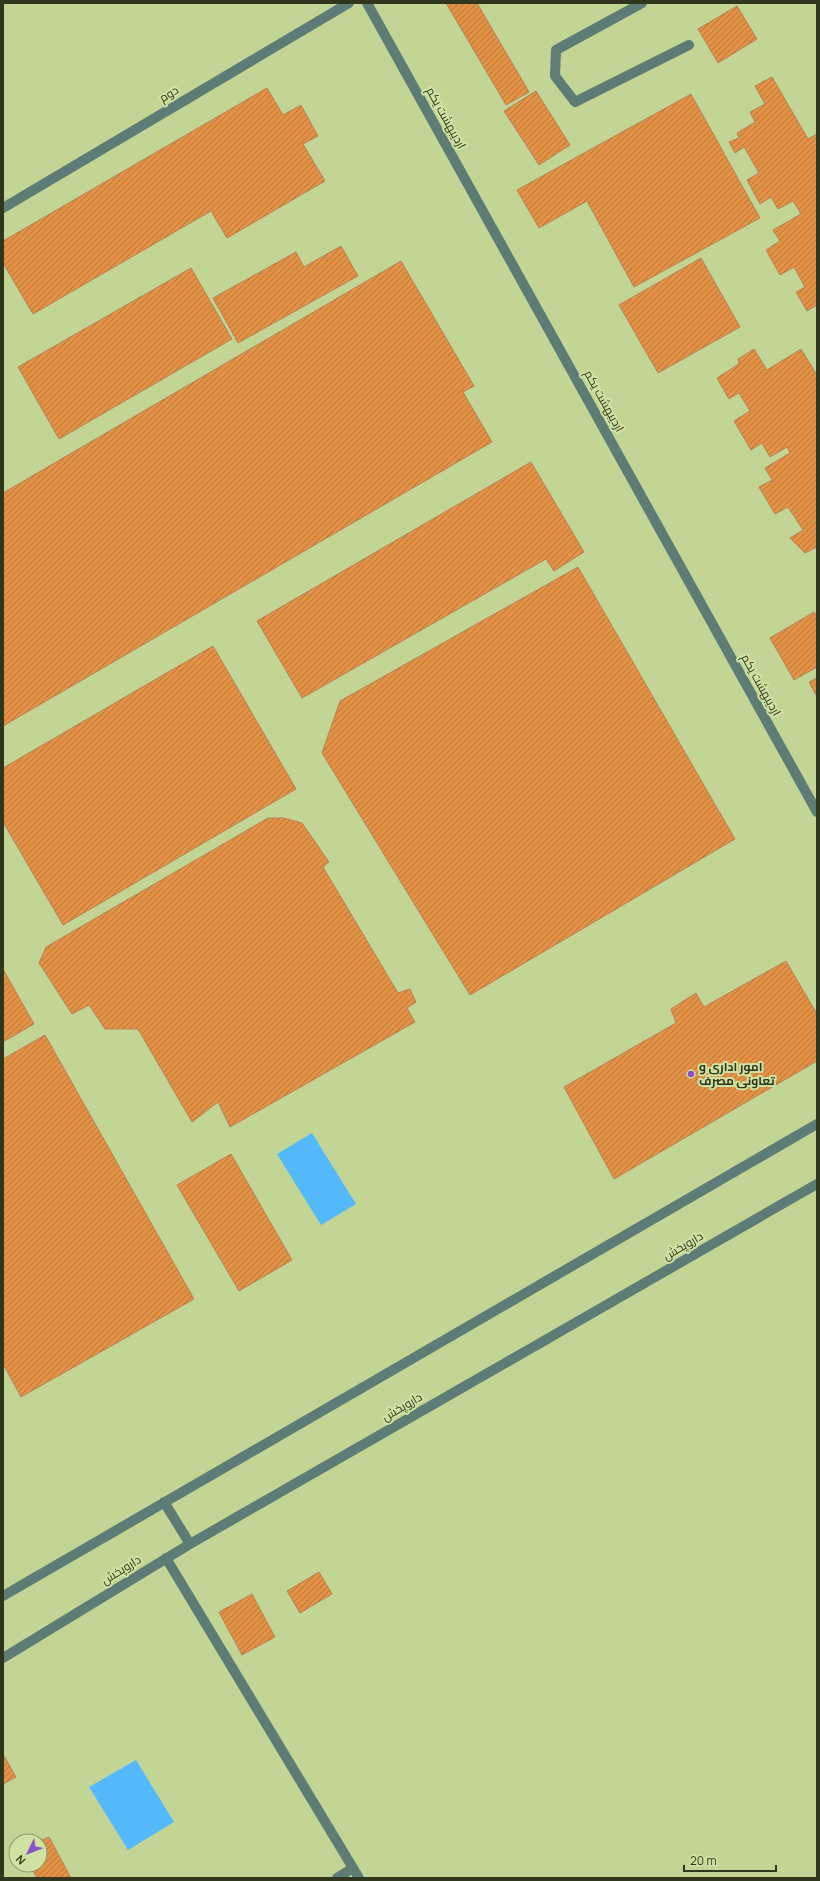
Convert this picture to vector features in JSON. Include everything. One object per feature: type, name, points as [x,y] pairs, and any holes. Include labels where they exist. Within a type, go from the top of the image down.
[{"type":"street","name":"دوم","points":[[3,208],[349,3]]},
{"type":"street","name":"اردیبهشت یکم","points":[[367,3],[817,812]]},
{"type":"street","points":[[642,3],[556,50],[554,76],[575,102],[690,45]]},
{"type":"street","points":[[3,1596],[817,1124]]},
{"type":"street","name":"داروپخش","points":[[3,1658],[190,1544],[817,1184]]},
{"type":"street","points":[[164,1502],[190,1544]]},
{"type":"street","points":[[166,1558],[359,1878]]},
{"type":"street","points":[[337,1878],[353,1868]]},
{"type":"water","points":[[312,1133],[356,1204],[321,1225],[277,1154]]},
{"type":"water","points":[[136,1760],[174,1822],[128,1850],[89,1787]]},
{"type":"building","points":[[446,3],[477,3],[529,92],[506,105]]},
{"type":"building","points":[[737,6],[757,39],[718,63],[698,29]]},
{"type":"building","points":[[772,77],[808,139],[817,134],[817,305],[807,311],[796,292],[805,287],[794,267],[780,275],[766,250],[780,241],[773,230],[801,214],[793,201],[778,209],[771,197],[760,204],[747,180],[759,173],[744,147],[735,153],[729,142],[739,138],[737,133],[755,122],[750,112],[765,104],[755,86]]},
{"type":"building","points":[[267,88],[283,115],[301,105],[318,136],[303,144],[325,181],[227,238],[211,211],[33,314],[3,263],[3,241]]},
{"type":"building","points":[[536,91],[570,145],[539,165],[504,111]]},
{"type":"building","points":[[691,94],[760,218],[634,287],[587,201],[539,228],[517,190]]},
{"type":"building","points":[[341,246],[358,276],[238,343],[213,298],[296,252],[304,267]]},
{"type":"building","points":[[701,258],[740,327],[658,373],[619,305]]},
{"type":"building","points":[[401,261],[474,386],[463,392],[492,442],[3,726],[3,493]]},
{"type":"building","points":[[191,268],[232,339],[59,439],[18,367]]},
{"type":"building","points":[[754,349],[767,370],[801,349],[817,375],[817,547],[805,553],[790,538],[803,530],[788,507],[775,514],[759,487],[772,480],[765,468],[790,453],[787,447],[770,457],[762,443],[751,450],[734,421],[750,411],[739,393],[729,399],[717,378],[739,364],[738,359]]},
{"type":"building","points":[[531,462],[584,552],[554,571],[546,559],[302,698],[257,621]]},
{"type":"building","points":[[578,567],[735,839],[470,995],[322,753],[340,701]]},
{"type":"building","points":[[814,612],[817,617],[817,667],[794,680],[770,638]]},
{"type":"building","points":[[213,646],[296,789],[63,925],[3,822],[3,768]]},
{"type":"building","points":[[817,678],[817,697],[809,682]]},
{"type":"building","points":[[268,818],[284,818],[302,823],[329,862],[323,867],[398,993],[410,989],[416,1002],[407,1008],[415,1022],[230,1127],[218,1102],[192,1122],[138,1029],[105,1029],[89,1005],[72,1014],[39,963],[46,947]]},
{"type":"building","name":"امور اداری و تعاونی مصرف","points":[[786,961],[817,1014],[817,1061],[614,1179],[564,1087],[676,1023],[671,1009],[696,993],[704,1007]]},
{"type":"building","points":[[3,969],[34,1024],[3,1042]]},
{"type":"building","points":[[45,1035],[194,1299],[21,1397],[3,1364],[3,1059]]},
{"type":"building","points":[[231,1154],[292,1260],[239,1291],[177,1185]]},
{"type":"building","points":[[319,1572],[332,1594],[300,1613],[287,1591]]},
{"type":"building","points":[[252,1594],[275,1637],[242,1655],[219,1612]]},
{"type":"building","points":[[3,1754],[16,1777],[3,1784]]},
{"type":"building","points":[[48,1837],[71,1878],[37,1878],[34,1873],[48,1873]]},
{"type":"place","name":"امور اداری و تعاونی مصرف","points":[[691,1074]]}]
